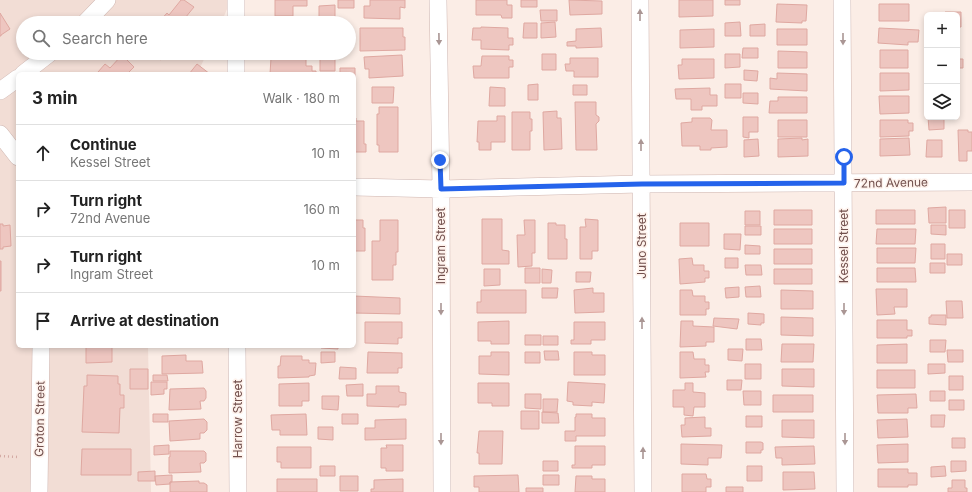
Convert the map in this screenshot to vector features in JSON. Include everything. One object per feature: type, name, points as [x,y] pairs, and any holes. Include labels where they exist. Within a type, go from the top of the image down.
[{"type":"street","points":[[92,16],[107,0]]},
{"type":"street","points":[[236,0],[236,16]]},
{"type":"street","name":"Ingram Street","points":[[438,0],[441,189],[442,492]]},
{"type":"street","name":"Juno Street","points":[[640,0],[643,492]]},
{"type":"street","name":"Kessel Street","points":[[842,0],[845,492]]},
{"type":"street","points":[[26,72],[41,60]]},
{"type":"street","points":[[236,60],[236,72]]},
{"type":"street","points":[[0,91],[16,79]]},
{"type":"street","points":[[0,134],[16,154]]},
{"type":"street","name":"72nd Avenue","points":[[356,187],[441,189],[642,184],[972,182]]},
{"type":"street","name":"Groton Street","points":[[40,492],[41,348]]},
{"type":"street","name":"Harrow Street","points":[[237,348],[238,492]]},
{"type":"path","points":[[0,456],[19,457]]},
{"type":"shaded area","points":[[0,0],[231,0],[224,16],[16,16],[16,60],[204,60],[198,72],[16,72],[16,348],[148,348],[151,492],[0,492]]},
{"type":"building","points":[[181,0],[184,0],[194,7],[187,16],[164,16],[167,13],[169,15]]},
{"type":"building","points":[[275,0],[307,0],[307,6],[293,6],[293,16],[275,16]]},
{"type":"building","points":[[338,0],[354,0],[354,8],[338,8]]},
{"type":"building","points":[[370,0],[405,0],[405,8],[400,7],[400,19],[364,18],[364,6],[370,6]]},
{"type":"building","points":[[476,0],[507,0],[507,5],[512,5],[512,18],[502,18],[501,15],[476,15]]},
{"type":"building","points":[[521,0],[537,0],[537,7],[521,7]]},
{"type":"building","points":[[569,0],[602,1],[602,14],[570,15]]},
{"type":"building","points":[[679,0],[713,0],[713,16],[679,17]]},
{"type":"building","points":[[725,0],[740,0],[740,5],[725,5]]},
{"type":"building","points":[[777,4],[807,5],[806,21],[802,21],[802,23],[776,22]]},
{"type":"building","points":[[879,4],[909,4],[909,21],[879,21]]},
{"type":"building","points":[[335,5],[335,16],[319,16],[319,6]]},
{"type":"building","points":[[540,10],[557,10],[557,21],[541,21]]},
{"type":"building","points":[[960,12],[961,12],[960,27]]},
{"type":"building","points":[[0,13],[10,29],[1,36],[0,36]]},
{"type":"building","points":[[555,22],[556,37],[541,38],[541,23]]},
{"type":"building","points":[[740,22],[741,36],[725,36],[725,23]]},
{"type":"building","points":[[524,23],[537,23],[537,38],[523,38]]},
{"type":"building","points":[[765,24],[765,36],[750,36],[750,25]]},
{"type":"building","points":[[360,28],[403,28],[405,50],[360,51]]},
{"type":"building","points":[[473,28],[508,28],[508,38],[513,38],[513,45],[509,45],[509,50],[481,49],[481,40],[472,40]]},
{"type":"building","points":[[601,28],[602,47],[576,48],[576,46],[567,46],[567,42],[576,41],[576,29]]},
{"type":"building","points":[[879,28],[919,30],[918,42],[908,42],[908,45],[878,43]]},
{"type":"building","points":[[714,29],[714,47],[680,48],[680,30]]},
{"type":"building","points":[[777,29],[807,29],[807,45],[777,45]]},
{"type":"building","points":[[743,48],[758,48],[758,58],[742,58]]},
{"type":"building","points":[[880,50],[908,50],[908,68],[880,68]]},
{"type":"building","points":[[778,51],[807,52],[807,68],[778,68]]},
{"type":"building","points":[[542,54],[556,54],[556,70],[542,70]]},
{"type":"building","points":[[725,54],[740,54],[740,67],[725,68]]},
{"type":"building","points":[[402,55],[403,76],[369,78],[369,69],[365,69],[364,57]]},
{"type":"building","points":[[482,56],[509,56],[509,60],[513,60],[513,67],[509,67],[509,78],[474,78],[473,66],[481,66]]},
{"type":"building","points":[[570,58],[598,58],[598,77],[574,77],[574,71],[566,71],[565,64],[570,64]]},
{"type":"building","points":[[682,59],[714,59],[714,78],[679,79],[678,65],[682,65]]},
{"type":"building","points":[[960,59],[963,59],[963,68],[960,68]]},
{"type":"building","points":[[117,60],[127,60],[134,67],[129,72],[98,72],[105,64],[110,68]]},
{"type":"building","points":[[271,60],[306,60],[306,66],[312,66],[312,71],[316,71],[316,72],[270,72]]},
{"type":"building","points":[[320,60],[335,60],[335,71],[320,71]]},
{"type":"building","points":[[197,64],[207,72],[191,72]]},
{"type":"building","points":[[340,68],[355,68],[355,72],[340,72]]},
{"type":"building","points":[[744,70],[758,71],[757,81],[744,80]]},
{"type":"building","points":[[777,73],[807,74],[807,91],[770,89],[770,78],[777,79]]},
{"type":"building","points":[[880,73],[909,73],[909,90],[880,91]]},
{"type":"building","points":[[538,84],[538,100],[528,100],[528,85]]},
{"type":"building","points":[[725,84],[741,84],[741,98],[725,98]]},
{"type":"building","points":[[573,85],[587,85],[587,95],[573,95]]},
{"type":"building","points":[[372,87],[394,87],[393,103],[372,103]]},
{"type":"building","points":[[490,87],[505,88],[505,106],[489,106]]},
{"type":"building","points":[[710,88],[710,95],[717,95],[717,106],[702,106],[702,110],[691,110],[691,99],[676,99],[675,89]]},
{"type":"building","points":[[743,93],[758,93],[758,104],[743,103]]},
{"type":"building","points":[[879,96],[909,96],[909,113],[880,114]]},
{"type":"building","points":[[778,97],[807,97],[807,113],[769,113],[770,101],[778,101]]},
{"type":"building","points":[[575,102],[596,102],[596,115],[599,117],[599,121],[596,124],[597,150],[576,150]]},
{"type":"building","points":[[379,107],[398,107],[398,152],[379,152],[379,145],[377,145],[377,114],[379,114]]},
{"type":"building","points":[[557,111],[557,118],[561,118],[562,149],[544,150],[543,112]]},
{"type":"building","points":[[512,112],[530,112],[530,119],[532,119],[532,131],[530,131],[530,150],[512,150]]},
{"type":"building","points":[[497,116],[505,116],[505,142],[491,142],[491,150],[479,150],[479,142],[477,142],[478,121],[497,121]]},
{"type":"building","points":[[743,117],[758,117],[758,132],[749,132],[749,138],[743,137]]},
{"type":"building","points":[[692,118],[710,118],[712,120],[711,130],[727,130],[727,147],[711,148],[711,150],[700,150],[700,146],[682,146],[681,123],[692,122]]},
{"type":"building","points":[[778,120],[807,120],[807,137],[778,137]]},
{"type":"building","points":[[880,120],[908,120],[908,123],[913,123],[913,131],[909,131],[909,136],[880,137]]},
{"type":"building","points":[[928,120],[944,120],[944,129],[929,130]]},
{"type":"building","points":[[356,121],[364,121],[364,144],[366,144],[366,152],[356,152]]},
{"type":"building","points":[[958,130],[968,130],[968,132],[972,132],[972,151],[967,151],[967,161],[959,161]]},
{"type":"building","points":[[802,138],[802,140],[808,139],[808,156],[778,157],[778,139]]},
{"type":"building","points":[[909,138],[910,155],[880,156],[880,139]]},
{"type":"building","points":[[758,139],[759,156],[744,157],[744,140]]},
{"type":"building","points":[[927,140],[942,140],[942,157],[926,157]]},
{"type":"building","points":[[946,207],[946,223],[929,223],[928,208]]},
{"type":"building","points":[[774,210],[812,210],[812,225],[774,225]]},
{"type":"building","points":[[876,210],[915,210],[915,224],[876,224]]},
{"type":"building","points":[[949,210],[965,210],[965,228],[949,228]]},
{"type":"building","points":[[745,211],[760,211],[760,225],[745,225]]},
{"type":"building","points":[[482,219],[502,219],[502,250],[509,251],[509,264],[482,264]]},
{"type":"building","points":[[585,219],[598,220],[598,251],[592,251],[592,259],[580,259],[580,227],[586,227]]},
{"type":"building","points":[[356,220],[363,220],[363,228],[365,228],[365,251],[356,251]]},
{"type":"building","points":[[380,220],[398,220],[398,252],[396,252],[396,265],[393,265],[393,280],[372,280],[372,241],[380,241]]},
{"type":"building","points":[[524,220],[535,220],[535,253],[532,253],[532,266],[518,267],[517,235],[525,235]]},
{"type":"building","points":[[548,223],[565,225],[567,259],[548,259]]},
{"type":"building","points":[[680,223],[709,223],[709,246],[680,246]]},
{"type":"building","points":[[0,224],[3,224],[3,226],[10,225],[11,246],[3,247],[3,249],[0,249]]},
{"type":"building","points":[[931,225],[946,225],[946,235],[931,234]]},
{"type":"building","points":[[745,226],[761,226],[761,235],[745,235]]},
{"type":"building","points":[[774,229],[812,229],[812,244],[774,244]]},
{"type":"building","points":[[877,229],[916,229],[915,244],[876,244]]},
{"type":"building","points":[[724,234],[741,234],[740,250],[724,249]]},
{"type":"building","points":[[931,244],[945,244],[945,259],[931,259]]},
{"type":"building","points":[[745,245],[760,246],[760,254],[745,254]]},
{"type":"building","points":[[877,248],[916,248],[915,263],[877,263]]},
{"type":"building","points":[[774,249],[812,249],[812,264],[774,264]]},
{"type":"building","points":[[947,254],[962,254],[962,265],[947,265]]},
{"type":"building","points":[[692,258],[693,265],[704,265],[704,271],[709,271],[709,278],[705,278],[705,282],[680,284],[679,259]]},
{"type":"building","points":[[725,258],[738,258],[738,268],[725,268]]},
{"type":"building","points":[[1,261],[1,291],[0,291]]},
{"type":"building","points":[[930,263],[945,263],[945,273],[930,273]]},
{"type":"building","points":[[745,265],[761,265],[762,275],[746,275]]},
{"type":"building","points":[[525,268],[540,268],[540,283],[525,283]]},
{"type":"building","points":[[877,268],[915,268],[916,282],[877,282]]},
{"type":"building","points":[[484,269],[500,269],[500,285],[484,286]]},
{"type":"building","points":[[542,269],[552,270],[551,283],[542,283]]},
{"type":"building","points":[[774,269],[812,269],[812,284],[774,284]]},
{"type":"building","points":[[576,272],[591,272],[590,282],[576,282]]},
{"type":"building","points":[[760,286],[761,297],[746,297],[745,287]]},
{"type":"building","points":[[739,287],[739,297],[726,298],[725,288]]},
{"type":"building","points":[[542,288],[558,288],[557,298],[542,298]]},
{"type":"building","points":[[593,288],[593,293],[604,293],[604,312],[575,313],[574,290]]},
{"type":"building","points":[[876,289],[907,289],[907,307],[894,307],[895,314],[877,315]]},
{"type":"building","points":[[481,290],[526,290],[526,313],[477,313],[477,302],[481,302]]},
{"type":"building","points":[[680,290],[692,290],[693,296],[705,296],[705,302],[709,302],[709,309],[706,309],[706,315],[680,315]]},
{"type":"building","points":[[781,290],[813,291],[813,309],[781,309]]},
{"type":"building","points":[[356,296],[400,298],[400,314],[356,313]]},
{"type":"building","points":[[946,301],[962,301],[963,318],[947,318]]},
{"type":"building","points":[[748,313],[764,314],[764,323],[761,323],[761,325],[748,324]]},
{"type":"building","points":[[931,315],[946,315],[946,325],[929,324],[929,317],[931,317]]},
{"type":"building","points":[[781,317],[813,318],[813,336],[781,335]]},
{"type":"building","points":[[714,318],[739,319],[737,329],[713,326]]},
{"type":"building","points":[[877,320],[907,320],[907,330],[912,330],[912,336],[907,336],[907,338],[877,338]]},
{"type":"building","points":[[509,321],[509,344],[491,344],[491,341],[478,341],[478,322]]},
{"type":"building","points":[[681,321],[693,321],[693,326],[714,327],[714,342],[706,342],[706,346],[680,347]]},
{"type":"building","points":[[365,322],[402,322],[402,338],[398,338],[398,344],[365,343]]},
{"type":"building","points":[[574,322],[605,322],[605,340],[591,340],[591,344],[571,344],[571,340],[574,340]]},
{"type":"building","points":[[525,335],[541,335],[541,345],[525,345]]},
{"type":"building","points":[[543,336],[558,336],[558,345],[543,345]]},
{"type":"building","points":[[746,339],[761,339],[762,350],[746,350]]},
{"type":"building","points":[[930,340],[946,340],[945,352],[930,352]]},
{"type":"building","points":[[782,344],[814,344],[813,362],[781,362]]},
{"type":"building","points":[[907,344],[907,363],[877,363],[877,345]]},
{"type":"building","points":[[86,348],[112,348],[112,362],[86,363]]},
{"type":"building","points":[[728,349],[743,349],[742,361],[728,360]]},
{"type":"building","points":[[947,350],[963,350],[963,362],[948,362]]},
{"type":"building","points":[[544,351],[558,351],[559,360],[545,360]]},
{"type":"building","points":[[321,352],[335,352],[335,362],[321,363]]},
{"type":"building","points":[[368,352],[402,353],[402,368],[398,368],[398,373],[367,373]]},
{"type":"building","points":[[491,352],[509,352],[509,375],[479,374],[479,356],[491,356]]},
{"type":"building","points":[[525,352],[540,352],[540,363],[525,363]]},
{"type":"building","points":[[574,352],[592,352],[592,355],[605,355],[605,375],[574,375]]},
{"type":"building","points":[[680,352],[693,352],[694,359],[705,359],[705,365],[709,365],[709,372],[705,372],[706,377],[680,378]]},
{"type":"building","points":[[186,355],[186,361],[202,361],[203,373],[162,374],[162,356]]},
{"type":"building","points":[[281,356],[302,356],[302,360],[309,360],[309,363],[316,363],[315,375],[309,377],[278,378],[278,366],[280,366]]},
{"type":"building","points":[[745,364],[761,364],[761,379],[745,379]]},
{"type":"building","points":[[928,364],[945,364],[945,373],[928,374]]},
{"type":"building","points":[[340,367],[356,368],[356,379],[339,379]]},
{"type":"building","points":[[130,369],[148,369],[148,389],[130,389]]},
{"type":"building","points":[[782,369],[814,369],[814,387],[782,386]]},
{"type":"building","points":[[877,370],[915,370],[915,388],[877,388]]},
{"type":"building","points":[[87,375],[118,376],[120,395],[124,395],[124,408],[120,408],[119,433],[82,432],[84,386],[87,386]]},
{"type":"building","points":[[153,375],[167,375],[168,381],[153,381]]},
{"type":"building","points":[[949,376],[963,376],[963,390],[949,390]]},
{"type":"building","points":[[727,380],[742,380],[741,390],[727,390]]},
{"type":"building","points":[[151,382],[167,382],[167,389],[164,389],[164,394],[151,395]]},
{"type":"building","points":[[568,382],[605,384],[604,403],[592,402],[592,406],[573,405],[573,402],[567,401]]},
{"type":"building","points":[[309,383],[309,401],[302,401],[302,406],[279,406],[279,384]]},
{"type":"building","points":[[478,383],[509,383],[509,406],[492,406],[492,403],[478,403]]},
{"type":"building","points":[[685,383],[693,383],[693,392],[705,393],[705,407],[694,407],[693,416],[684,415],[684,407],[673,407],[673,390],[685,390]]},
{"type":"building","points":[[363,384],[363,396],[347,396],[346,385]]},
{"type":"building","points":[[376,386],[399,386],[399,392],[406,393],[406,405],[399,405],[399,407],[367,406],[367,394],[376,394]]},
{"type":"building","points":[[204,388],[206,391],[206,398],[204,401],[200,401],[201,409],[169,410],[170,389]]},
{"type":"building","points":[[743,391],[761,391],[761,405],[744,405]]},
{"type":"building","points":[[930,391],[945,391],[945,401],[930,401]]},
{"type":"building","points":[[525,394],[541,394],[541,409],[525,408]]},
{"type":"building","points":[[916,394],[917,408],[908,408],[908,413],[878,413],[877,395]]},
{"type":"building","points":[[773,395],[813,395],[813,412],[773,412]]},
{"type":"building","points":[[322,396],[339,396],[338,410],[322,409]]},
{"type":"building","points":[[543,399],[558,399],[557,412],[543,412]]},
{"type":"building","points":[[949,400],[964,400],[964,410],[949,410]]},
{"type":"building","points":[[521,411],[539,411],[539,429],[521,429]]},
{"type":"building","points":[[542,412],[558,413],[559,423],[542,423]]},
{"type":"building","points":[[153,414],[168,414],[168,422],[153,422]]},
{"type":"building","points":[[306,414],[307,435],[280,435],[280,430],[272,430],[271,415]]},
{"type":"building","points":[[342,414],[358,414],[358,424],[342,424]]},
{"type":"building","points":[[576,414],[592,414],[592,418],[605,418],[605,436],[576,436],[576,441],[565,441],[565,431],[575,431]]},
{"type":"building","points":[[931,415],[945,415],[944,427],[931,427]]},
{"type":"building","points":[[746,416],[762,416],[762,427],[746,427]]},
{"type":"building","points":[[705,417],[705,428],[711,428],[711,436],[682,437],[681,425],[685,425],[685,418]]},
{"type":"building","points":[[204,419],[207,422],[207,430],[204,433],[200,433],[200,439],[170,441],[169,421]]},
{"type":"building","points":[[406,419],[406,439],[365,440],[365,428],[375,428],[375,420]]},
{"type":"building","points":[[907,419],[908,437],[878,438],[877,420]]},
{"type":"building","points":[[782,420],[814,420],[814,438],[782,437]]},
{"type":"building","points":[[318,427],[333,427],[333,440],[318,439]]},
{"type":"building","points":[[479,431],[503,431],[502,464],[479,464],[479,453],[477,453]]},
{"type":"building","points":[[952,438],[965,438],[965,448],[952,448]]},
{"type":"building","points":[[746,442],[761,442],[763,443],[763,450],[761,450],[761,453],[746,453]]},
{"type":"building","points":[[681,444],[722,445],[721,458],[708,458],[708,465],[681,464]]},
{"type":"building","points":[[908,444],[908,462],[878,463],[877,445]]},
{"type":"building","points":[[169,445],[169,454],[154,455],[154,446]]},
{"type":"building","points":[[386,445],[403,445],[403,471],[386,471],[386,468],[381,468],[381,448],[387,448]]},
{"type":"building","points":[[575,446],[605,446],[605,465],[592,465],[592,468],[572,468],[572,465],[575,465]]},
{"type":"building","points":[[814,446],[815,464],[782,465],[782,458],[776,458],[775,447]]},
{"type":"building","points":[[277,447],[311,447],[311,468],[281,468],[281,462],[277,462]]},
{"type":"building","points":[[82,449],[131,449],[131,475],[81,475]]},
{"type":"building","points":[[170,451],[204,451],[206,453],[206,461],[204,463],[200,463],[201,472],[169,473]]},
{"type":"building","points":[[543,461],[558,461],[558,471],[543,471]]},
{"type":"building","points":[[951,461],[966,461],[966,471],[951,472]]},
{"type":"building","points":[[320,466],[335,466],[335,476],[320,476]]},
{"type":"building","points":[[747,466],[762,466],[762,481],[747,481]]},
{"type":"building","points":[[945,466],[946,476],[931,477],[931,467]]},
{"type":"building","points":[[878,469],[908,469],[908,473],[917,473],[917,485],[908,485],[908,487],[878,487]]},
{"type":"building","points":[[155,471],[155,481],[138,481],[138,472]]},
{"type":"building","points":[[783,472],[814,472],[815,489],[783,490]]},
{"type":"building","points":[[682,474],[706,474],[707,479],[711,479],[711,487],[706,487],[706,492],[682,492]]},
{"type":"building","points":[[172,475],[172,482],[170,482],[170,484],[156,485],[155,476]]},
{"type":"building","points":[[518,475],[519,492],[479,492],[479,487],[474,487],[474,476]]},
{"type":"building","points":[[543,475],[559,475],[559,485],[543,485]]},
{"type":"building","points":[[340,476],[358,476],[358,491],[340,491]]},
{"type":"building","points":[[576,476],[592,476],[592,479],[605,479],[605,492],[575,492]]},
{"type":"building","points":[[277,479],[317,479],[317,492],[277,492]]},
{"type":"building","points":[[403,479],[403,492],[371,492],[371,489],[374,489],[374,480]]},
{"type":"building","points":[[952,480],[965,480],[965,488],[967,488],[967,492],[948,492],[948,488],[952,488]]},
{"type":"building","points":[[199,481],[199,483],[204,483],[207,485],[207,492],[170,492],[170,482]]},
{"type":"building","points":[[726,487],[743,487],[743,492],[726,492]]},
{"type":"building","points":[[526,488],[543,488],[543,492],[526,492]]},
{"type":"route","points":[[440,160],[441,189],[642,184],[844,183],[844,157]]}]
